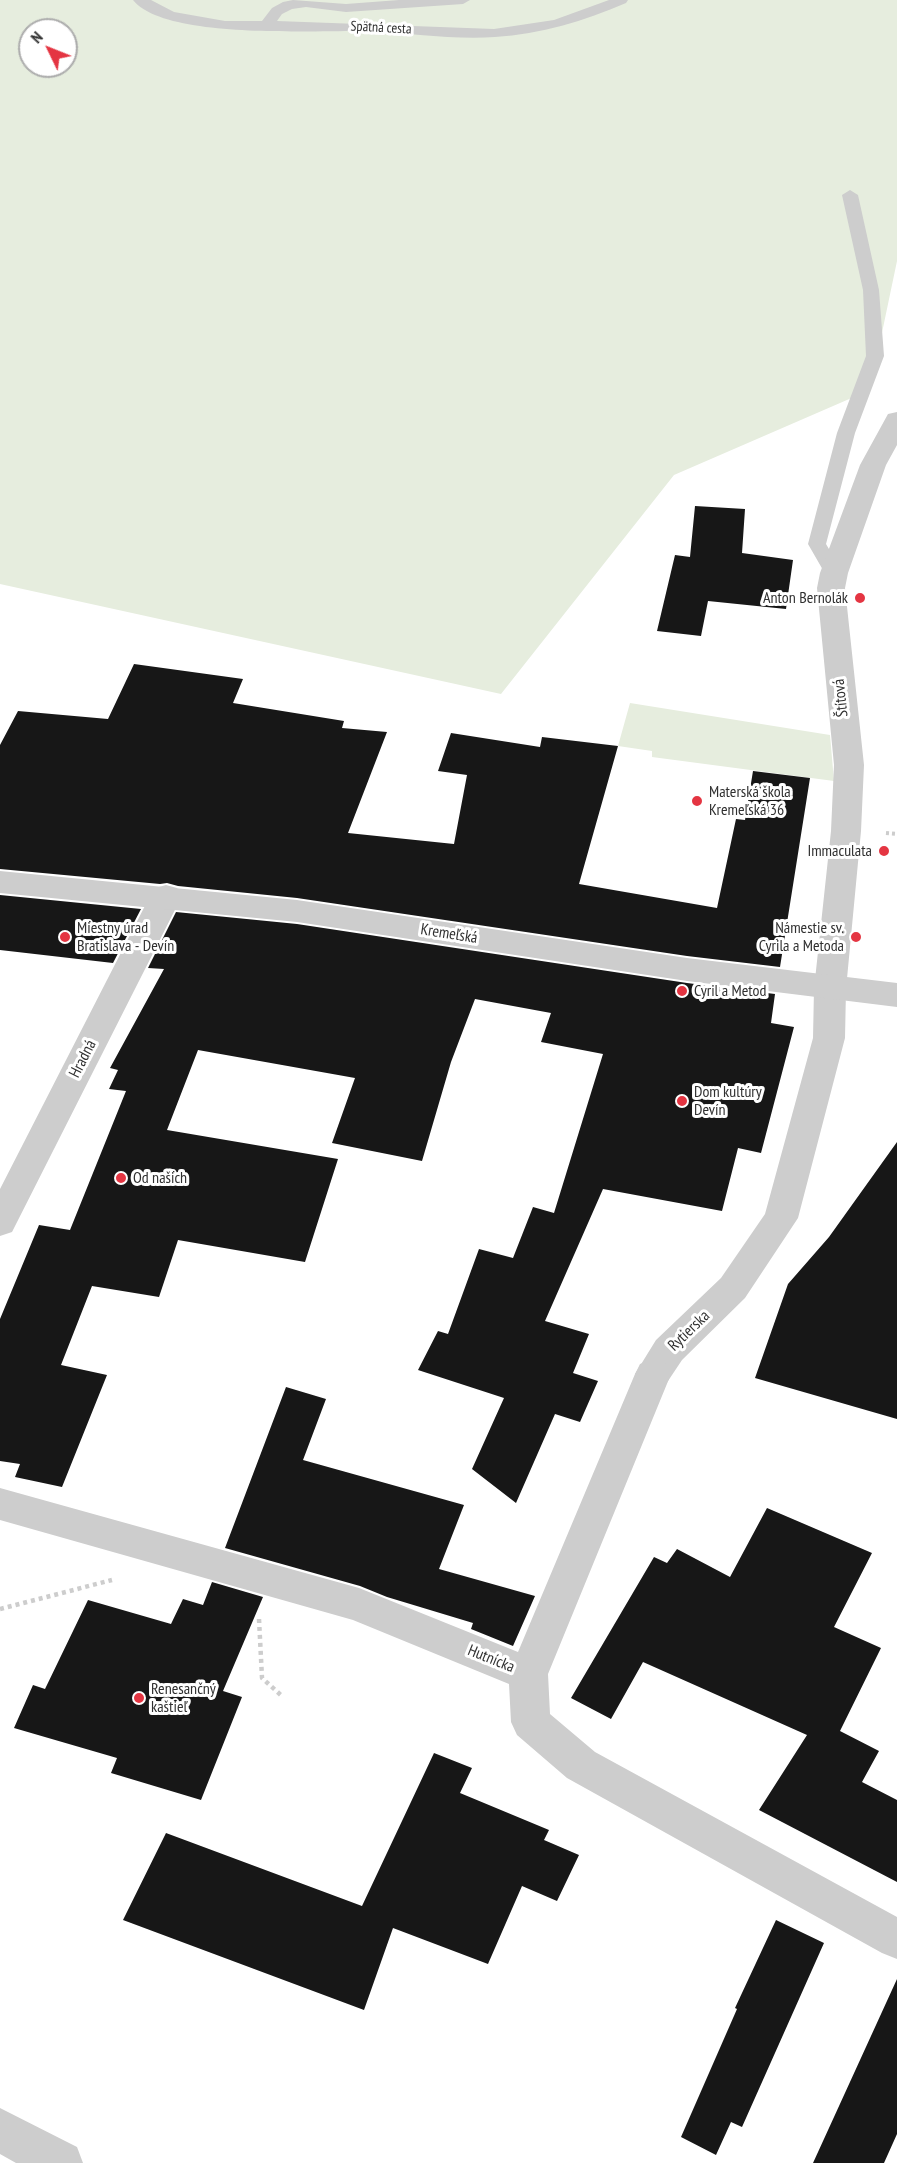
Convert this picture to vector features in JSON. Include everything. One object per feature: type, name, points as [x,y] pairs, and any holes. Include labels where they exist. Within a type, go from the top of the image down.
[{"type":"street","name":"Štítová","points":[[830,989],[846,831],[849,765],[833,626],[831,588],[834,573],[873,465],[897,420]]},
{"type":"street","name":"Kremeľská","points":[[0,882],[166,896],[338,917],[681,969],[830,989],[897,995]]},
{"type":"street","name":"Hradná","points":[[0,1223],[166,896]]},
{"type":"street","name":"Rytierska","points":[[528,1674],[653,1374],[669,1350],[733,1288],[781,1218],[829,1038],[830,989]]},
{"type":"street","name":"Hutnícka","points":[[0,1504],[359,1605],[528,1674],[531,1722],[581,1765],[897,1939]]},
{"type":"street","points":[[0,2130],[61,2163]]},
{"type":"lane","name":"Spätná cesta","points":[[140,0],[170,16],[225,25],[267,24],[494,33],[556,24],[591,13],[621,0]]},
{"type":"lane","points":[[267,24],[277,11],[288,5],[306,3],[346,8],[462,0]]},
{"type":"lane","points":[[834,573],[817,544],[846,432],[875,356],[872,291],[850,195]]},
{"type":"path","points":[[0,1609],[118,1578]]},
{"type":"path","points":[[248,1614],[259,1618],[262,1678],[284,1697]]},
{"type":"green space","points":[[0,0],[897,0],[897,261],[870,390],[674,475],[501,694],[0,584]]},
{"type":"green space","points":[[630,703],[830,735],[834,781],[652,757],[652,751],[618,746]]},
{"type":"building","points":[[695,506],[745,509],[742,553],[793,560],[786,609],[708,601],[701,636],[657,631],[675,555],[690,557]]},
{"type":"building","points":[[134,664],[243,679],[233,703],[344,721],[342,728],[387,732],[348,833],[454,844],[467,775],[438,771],[451,733],[540,747],[542,737],[618,746],[579,884],[717,908],[736,819],[745,820],[753,771],[810,778],[780,967],[687,956],[297,898],[167,883],[0,869],[0,745],[18,711],[108,719]]},
{"type":"building","name":"Miestny úrad Bratislava - Devín","points":[[0,895],[141,909],[113,963],[0,950]]},
{"type":"building","points":[[176,912],[297,924],[687,983],[775,994],[771,1023],[794,1027],[761,1153],[738,1148],[722,1211],[603,1189],[545,1321],[589,1334],[573,1373],[598,1381],[580,1422],[555,1414],[516,1503],[472,1469],[504,1398],[418,1370],[438,1331],[448,1334],[479,1249],[513,1258],[533,1207],[554,1213],[603,1054],[541,1042],[551,1013],[475,999],[451,1062],[422,1161],[332,1143],[355,1078],[198,1050],[167,1130],[338,1159],[305,1262],[178,1240],[159,1297],[92,1286],[61,1365],[107,1375],[62,1487],[15,1477],[20,1464],[0,1461],[0,1319],[39,1225],[70,1230],[126,1091],[109,1089],[118,1070],[110,1068],[164,969],[148,968]]},
{"type":"building","points":[[897,1142],[897,1419],[755,1378],[788,1284],[829,1237]]},
{"type":"building","points":[[286,1387],[326,1399],[303,1460],[464,1505],[439,1569],[535,1596],[513,1646],[471,1629],[473,1623],[387,1597],[360,1586],[225,1548]]},
{"type":"building","points":[[767,1508],[872,1553],[834,1627],[881,1648],[840,1731],[879,1751],[862,1782],[897,1800],[897,1882],[759,1810],[807,1735],[643,1662],[611,1719],[571,1698],[654,1557],[667,1563],[677,1549],[730,1577]]},
{"type":"building","name":"Renesančný kaštieľ","points":[[212,1582],[263,1597],[223,1691],[242,1697],[201,1800],[111,1773],[117,1758],[14,1728],[33,1685],[45,1689],[88,1600],[171,1624],[183,1599],[203,1605]]},
{"type":"building","points":[[434,1753],[472,1768],[460,1793],[549,1830],[544,1840],[579,1855],[557,1901],[522,1886],[488,1964],[393,1928],[364,2010],[123,1920],[166,1833],[362,1906]]},
{"type":"building","points":[[776,1920],[824,1943],[742,2127],[731,2122],[716,2155],[681,2137],[737,2009],[735,2008]]},
{"type":"building","points":[[897,1979],[897,2134],[884,2163],[813,2163]]},
{"type":"place","name":"Anton Bernolák","points":[[860,598]]},
{"type":"place","name":"Materská škola Kremeľská 36","points":[[697,801]]},
{"type":"place","name":"Immaculata","points":[[884,851]]},
{"type":"place","name":"Miestny úrad Bratislava - Devín","points":[[65,937]]},
{"type":"place","name":"Námestie sv. Cyrila a Metoda","points":[[856,937]]},
{"type":"place","name":"Cyril a Metod","points":[[682,991]]},
{"type":"place","name":"Dom kultúry Devín","points":[[682,1101]]},
{"type":"place","name":"Od našich","points":[[121,1178]]},
{"type":"place","name":"Renesančný kaštieľ","points":[[139,1698]]}]
